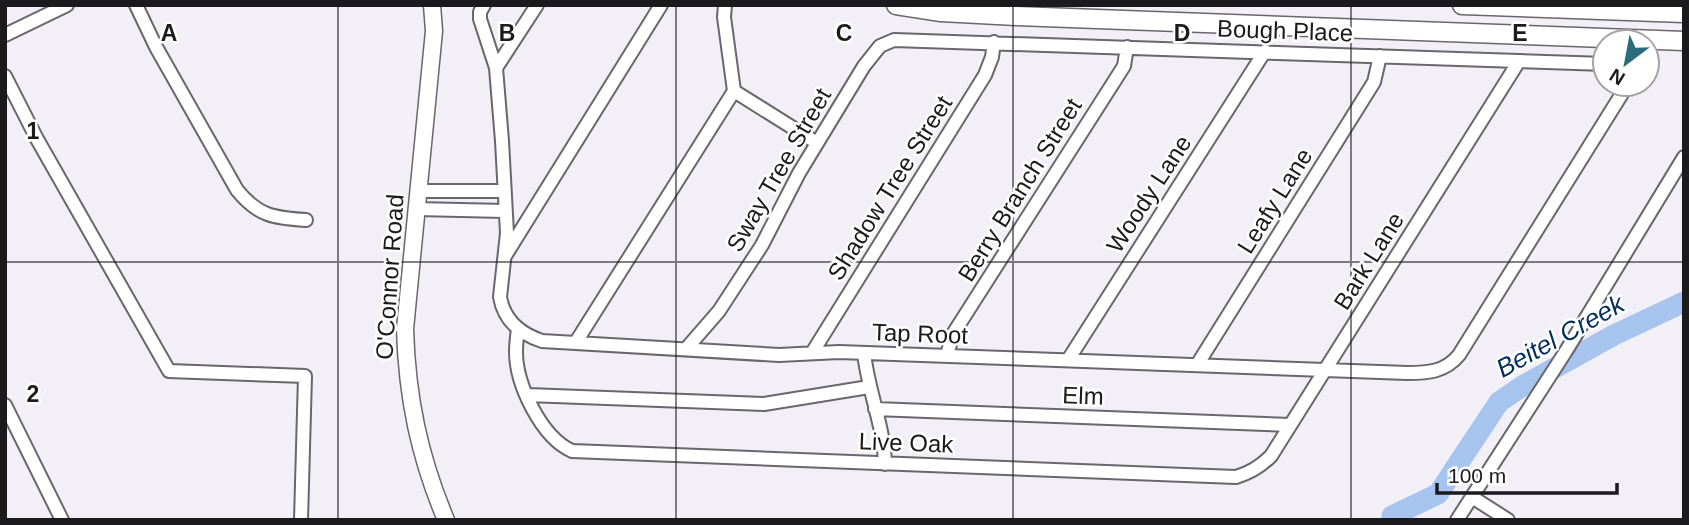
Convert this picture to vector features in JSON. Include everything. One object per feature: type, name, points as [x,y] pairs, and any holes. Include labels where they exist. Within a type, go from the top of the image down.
[{"type":"highway","points":[[896,5],[940,12],[1016,16],[1680,44]]},
{"type":"highway","points":[[1462,5],[1684,13]]},
{"type":"main road","name":"O'Connor Road","points":[[432,5],[434,32],[405,328],[406,376],[422,455],[446,520]]},
{"type":"main road","name":"O'Connor Road","points":[[434,32],[443,5]]},
{"type":"street","points":[[5,35],[67,5]]},
{"type":"street","points":[[136,5],[156,47],[248,204],[264,214],[306,220]]},
{"type":"street","points":[[484,5],[480,19],[496,68],[507,233],[500,297],[509,320],[518,329],[516,353],[528,395],[764,404],[869,387]]},
{"type":"street","points":[[496,68],[537,5]]},
{"type":"street","points":[[503,259],[661,5]]},
{"type":"street","points":[[576,342],[734,91],[724,17],[725,5]]},
{"type":"street","name":"Bough Place","points":[[922,39],[1591,64]]},
{"type":"street","name":"Sway Tree Street","points":[[686,349],[719,311],[762,245],[799,173],[864,66],[880,46],[894,40],[922,39]]},
{"type":"street","name":"Shadow Tree Street","points":[[812,353],[985,75],[992,57],[993,42]]},
{"type":"street","name":"Berry Branch Street","points":[[947,355],[953,334],[1124,66],[1127,47]]},
{"type":"street","name":"Woody Lane","points":[[1068,360],[1265,51]]},
{"type":"street","name":"Leafy Lane","points":[[1196,365],[1374,82],[1380,55]]},
{"type":"street","name":"Bark Lane","points":[[1244,475],[1271,456],[1520,61]]},
{"type":"street","points":[[5,76],[37,139],[169,371],[305,376],[300,520]]},
{"type":"street","points":[[734,91],[817,143]]},
{"type":"street","name":"Tap Root","points":[[518,329],[542,341],[779,355],[947,355],[1407,373],[1437,371],[1459,355],[1619,98]]},
{"type":"street","points":[[1457,520],[1537,398],[1684,157]]},
{"type":"street","points":[[418,191],[504,191]]},
{"type":"street","points":[[416,209],[505,211]]},
{"type":"street","points":[[864,353],[885,464]]},
{"type":"street","name":"Live Oak","points":[[528,395],[542,426],[566,449],[586,452],[1236,477],[1244,475]]},
{"type":"street","points":[[5,405],[62,520]]},
{"type":"street","name":"Elm","points":[[875,409],[1290,425]]},
{"type":"street","points":[[1472,497],[1508,520]]},
{"type":"waterway","name":"Beitel Creek","points":[[1392,516],[1438,494],[1499,402],[1524,385],[1614,335],[1684,302]]},
{"type":"waterway","name":"Beitel Creek","points":[[1389,520],[1392,516]]}]
